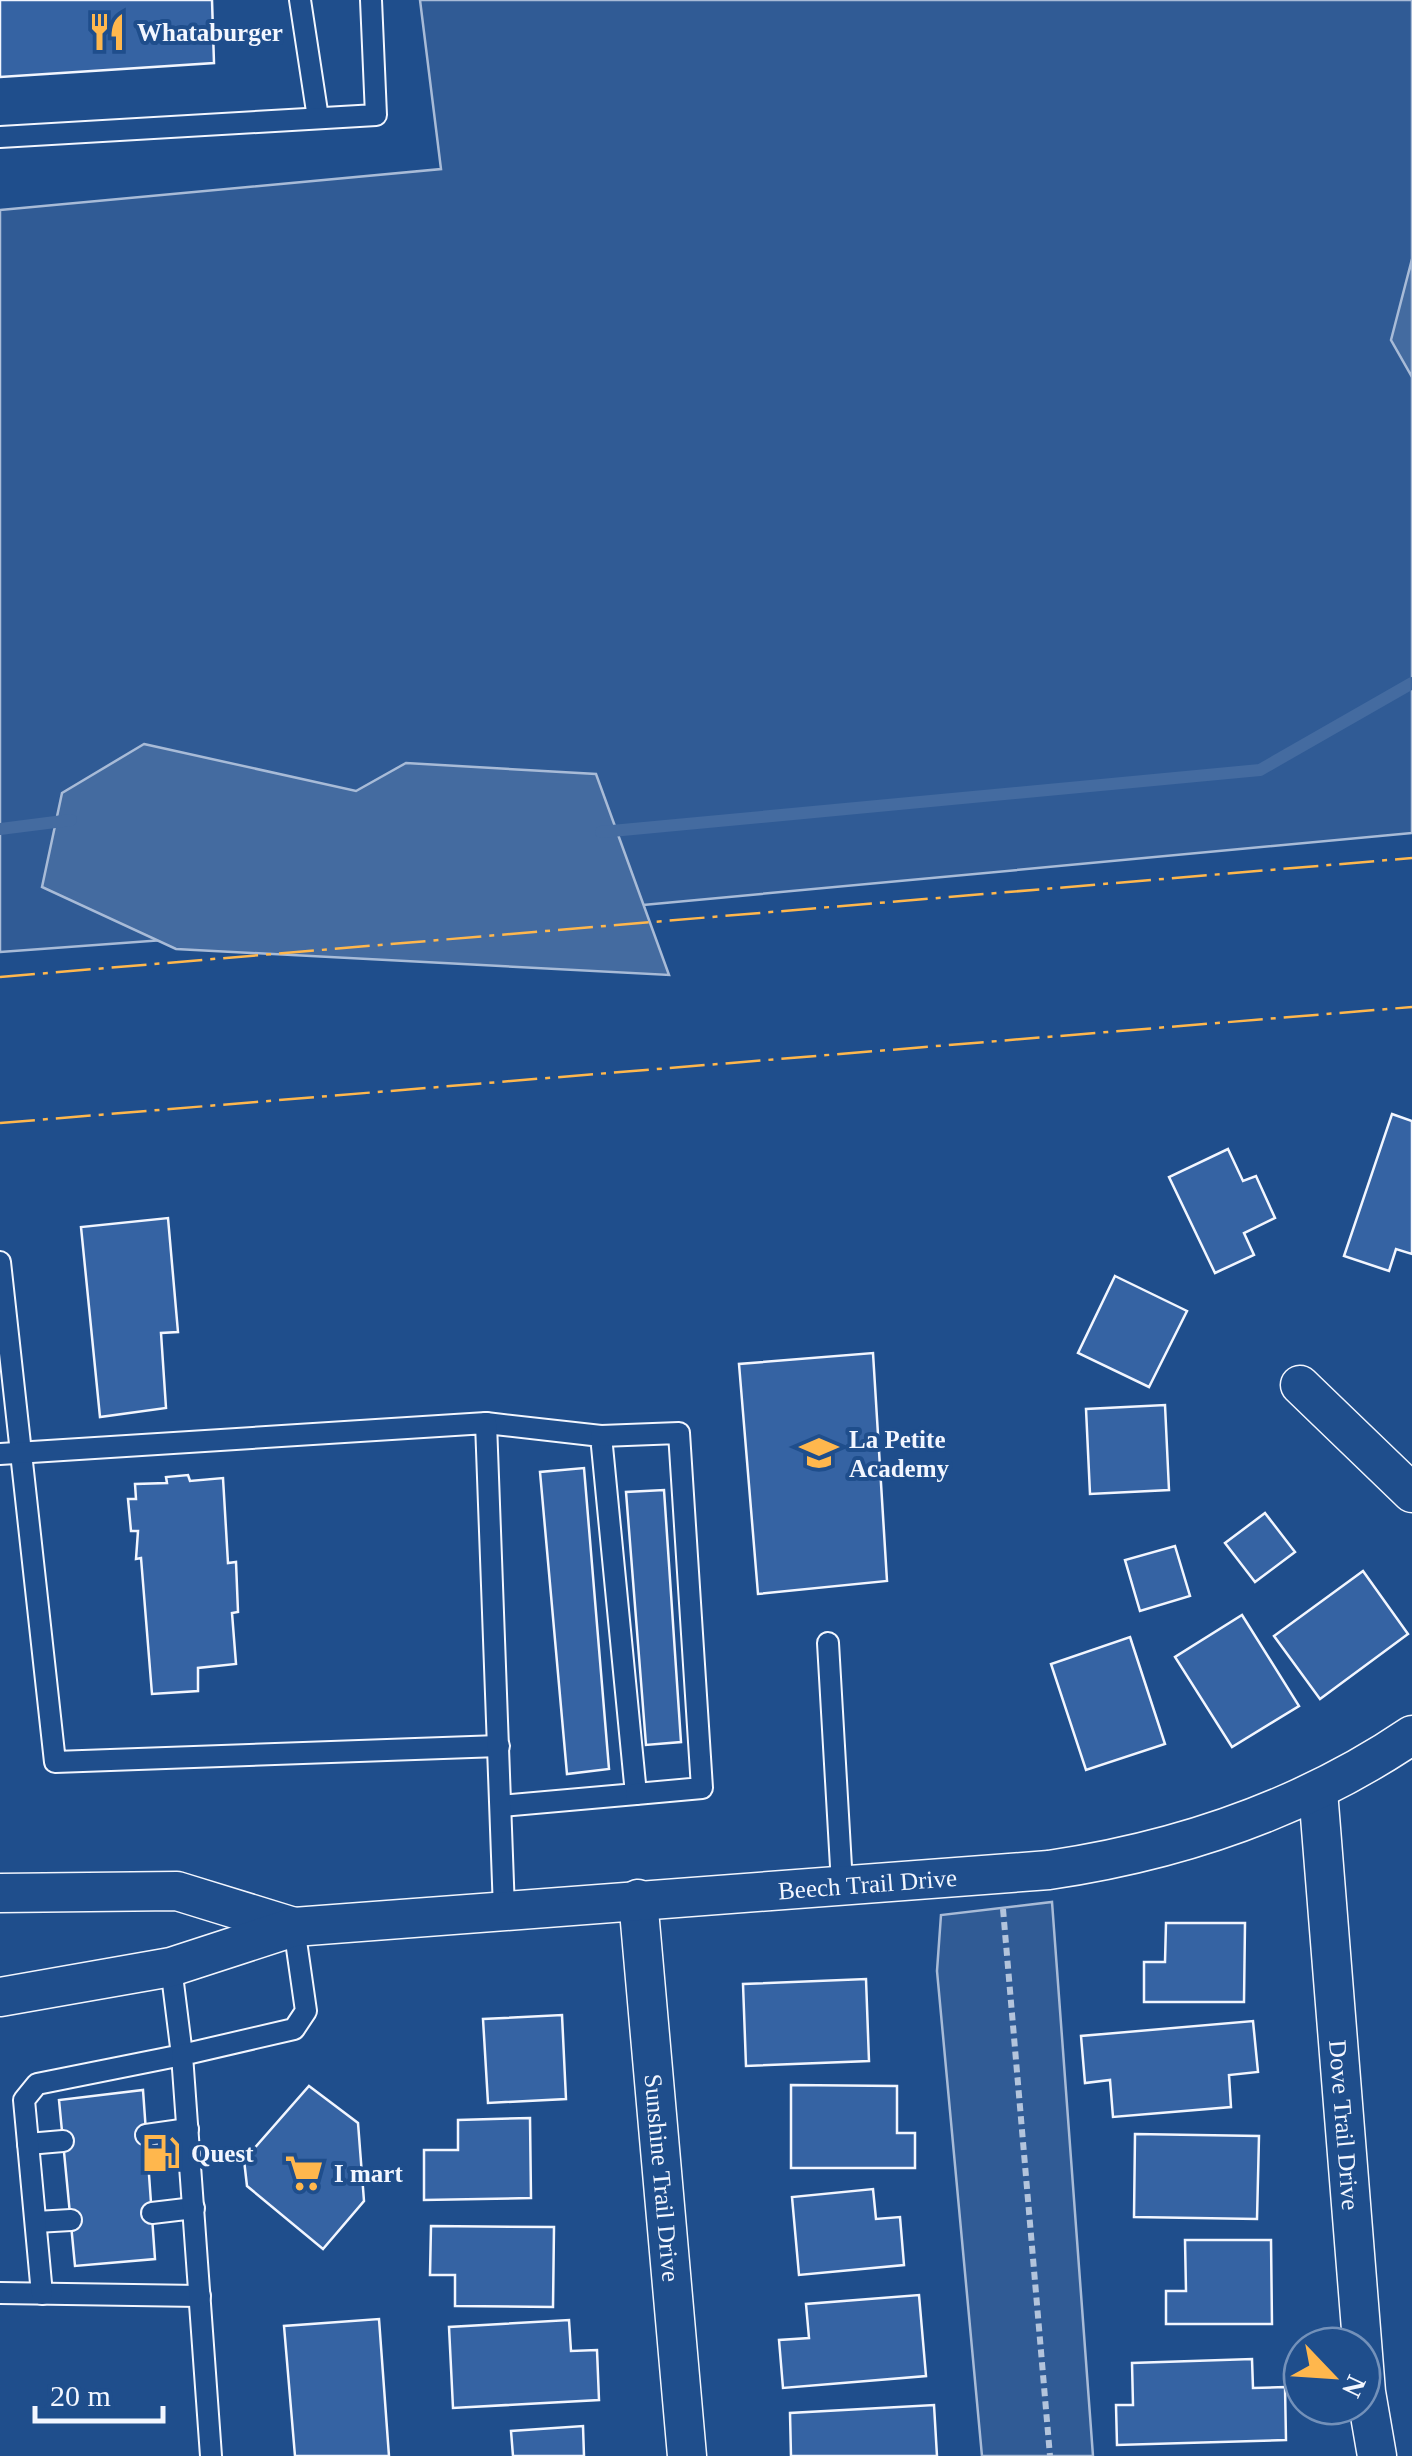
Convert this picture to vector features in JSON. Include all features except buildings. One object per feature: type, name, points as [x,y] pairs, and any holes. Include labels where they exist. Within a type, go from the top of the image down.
[{"type":"street","points":[[1300,1385],[1412,1494]]},
{"type":"street","name":"Beech Trail Drive","points":[[0,1996],[171,1967],[294,1928],[1000,1874],[1128,1858],[1238,1824],[1318,1791],[1412,1736]]},
{"type":"street","name":"Dove Trail Drive","points":[[1318,1791],[1364,2373],[1377,2456]]},
{"type":"street","name":"Beech Trail Drive","points":[[0,1893],[176,1891],[294,1928]]},
{"type":"street","name":"Sunshine Trail Drive","points":[[638,1899],[687,2456]]},
{"type":"lane","points":[[300,0],[318,118]]},
{"type":"lane","points":[[0,137],[376,115],[371,0]]},
{"type":"lane","points":[[0,1262],[10,1453],[55,1762],[498,1746]]},
{"type":"lane","points":[[10,1453],[486,1423],[602,1436],[679,1434],[702,1788],[501,1806]]},
{"type":"lane","points":[[486,1423],[504,1910]]},
{"type":"lane","points":[[602,1436],[636,1794]]},
{"type":"lane","points":[[828,1643],[842,1884]]},
{"type":"lane","points":[[42,2294],[24,2100],[37,2084],[294,2029],[303,2022],[306,2011],[294,1928]]},
{"type":"lane","points":[[171,1967],[182,2054],[211,2456]]},
{"type":"lane","points":[[146,2135],[188,2129]]},
{"type":"lane","points":[[28,2144],[62,2141]]},
{"type":"lane","points":[[152,2214],[194,2208]]},
{"type":"lane","points":[[36,2222],[70,2220]]},
{"type":"lane","points":[[0,2294],[200,2296]]},
{"type":"path","points":[[1000,1874],[1050,2456]]},
{"type":"shaded area","points":[[420,0],[1412,0],[1412,833],[643,905],[0,952],[0,210],[441,169]]},
{"type":"shaded area","points":[[1412,259],[1412,377],[1391,340]]},
{"type":"shaded area","points":[[144,744],[356,791],[406,763],[596,774],[669,975],[176,949],[42,887],[62,793]]},
{"type":"shaded area","points":[[1052,1902],[1093,2456],[982,2456],[937,1971],[941,1915]]},
{"type":"waterway","points":[[601,832],[1260,770],[1412,683]]},
{"type":"waterway","points":[[0,829],[71,820]]},
{"type":"power","points":[[0,977],[1412,858]]},
{"type":"power","points":[[0,1123],[1412,1007]]},
{"type":"place","name":"Whataburger","points":[[107,32]]},
{"type":"place","name":"La Petite Academy","points":[[819,1453]]},
{"type":"place","name":"Quest","points":[[161,2153]]},
{"type":"place","name":"I mart","points":[[304,2173]]}]
